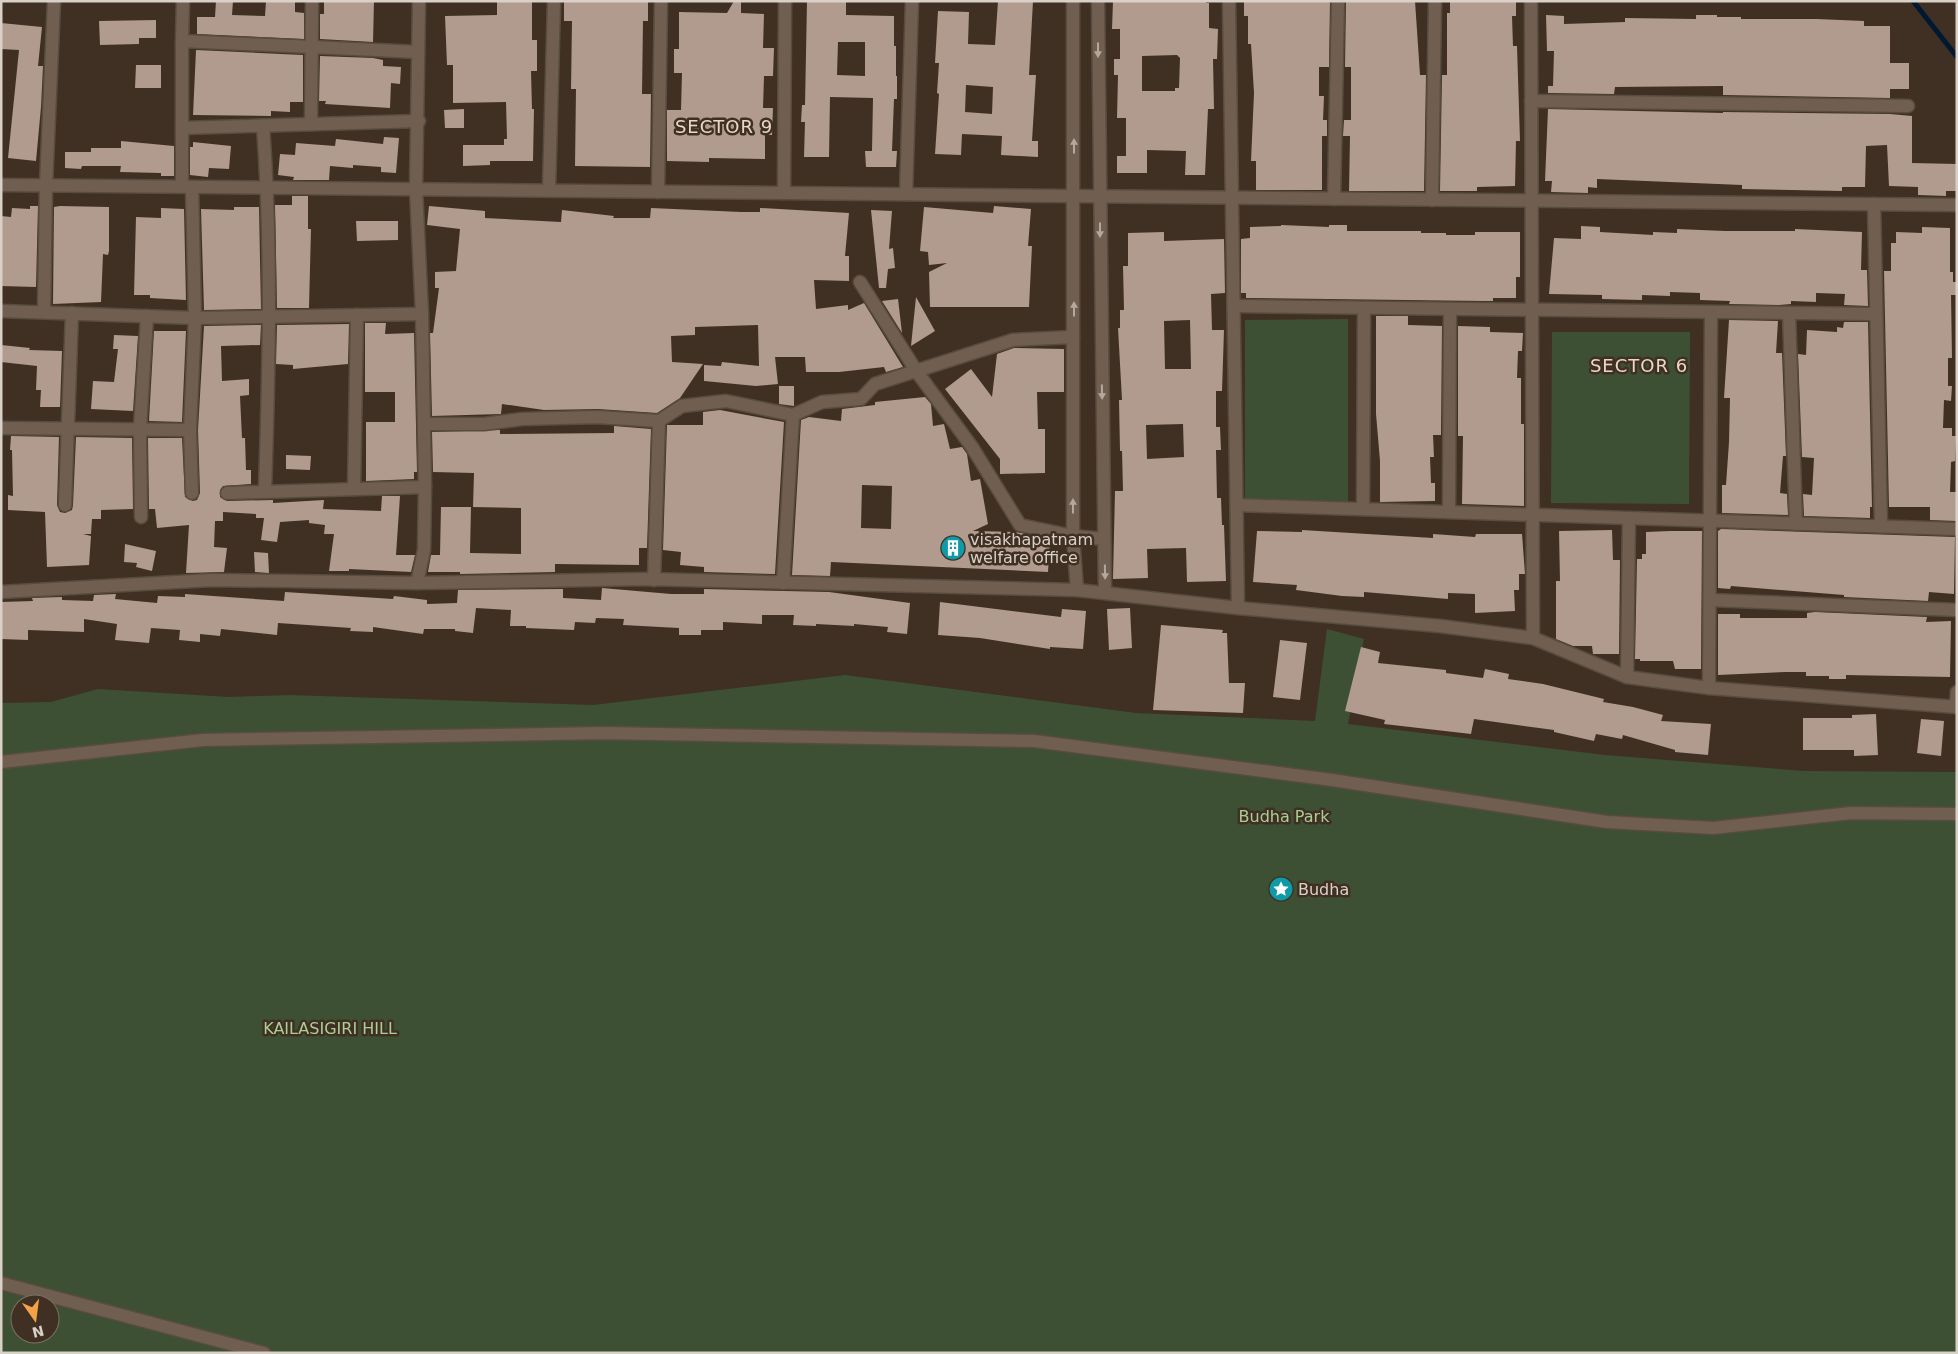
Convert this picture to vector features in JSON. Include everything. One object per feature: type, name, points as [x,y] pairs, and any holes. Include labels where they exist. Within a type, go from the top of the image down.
[{"type":"street","points":[[44,312],[46,185],[54,1]]},
{"type":"street","points":[[183,1],[182,128],[195,318],[190,430],[192,493]]},
{"type":"street","points":[[311,124],[312,1]]},
{"type":"street","points":[[416,583],[424,550],[425,487],[422,314],[416,189],[419,121],[418,1]]},
{"type":"street","points":[[549,190],[554,1]]},
{"type":"street","points":[[658,192],[661,1]]},
{"type":"street","points":[[784,193],[785,1]]},
{"type":"street","points":[[906,194],[912,1]]},
{"type":"street","points":[[1073,1],[1072,536],[1077,590]]},
{"type":"street","points":[[1098,1],[1105,592]]},
{"type":"street","points":[[1229,1],[1238,608]]},
{"type":"street","points":[[1334,199],[1338,1]]},
{"type":"street","points":[[1432,200],[1434,1]]},
{"type":"street","points":[[1531,1],[1533,638]]},
{"type":"street","points":[[182,41],[418,52]]},
{"type":"street","points":[[1531,101],[1908,106]]},
{"type":"street","points":[[182,128],[419,121]]},
{"type":"street","points":[[263,126],[268,187],[270,317],[265,490]]},
{"type":"street","points":[[1,185],[1957,205]]},
{"type":"street","points":[[1874,204],[1881,526]]},
{"type":"street","points":[[860,282],[917,372],[972,448],[1020,525],[1072,536],[1104,539]]},
{"type":"street","points":[[1235,306],[1875,314]]},
{"type":"street","points":[[1363,509],[1364,308]]},
{"type":"street","points":[[1449,512],[1450,309]]},
{"type":"street","points":[[1,311],[195,318],[422,314]]},
{"type":"street","points":[[1709,688],[1711,312]]},
{"type":"street","points":[[65,505],[72,313]]},
{"type":"street","points":[[1789,313],[1796,524]]},
{"type":"street","points":[[354,489],[357,315]]},
{"type":"street","points":[[141,517],[140,429],[147,316]]},
{"type":"street","points":[[424,424],[484,424],[522,419],[597,417],[659,421],[682,406],[726,401],[793,415],[822,402],[861,399],[875,384],[1013,340],[1073,337]]},
{"type":"street","points":[[783,583],[793,415]]},
{"type":"street","points":[[654,580],[659,421]]},
{"type":"street","points":[[1,428],[190,430]]},
{"type":"street","points":[[226,493],[265,490],[425,487]]},
{"type":"street","points":[[1237,505],[1957,529]]},
{"type":"street","points":[[1627,676],[1629,518]]},
{"type":"street","points":[[1,592],[212,580],[416,583],[654,580],[1077,590],[1238,608],[1440,626],[1533,638],[1627,676],[1709,688],[1956,707],[1957,692]]},
{"type":"street","points":[[1710,600],[1957,610]]},
{"type":"street","points":[[1,762],[203,740],[604,733],[1034,741],[1332,780],[1607,822],[1713,828],[1851,812],[1957,814]]},
{"type":"street","points":[[1,1283],[264,1353]]},
{"type":"green space","points":[[1348,319],[1348,502],[1245,503],[1245,320]]},
{"type":"green space","points":[[1552,332],[1690,332],[1689,504],[1551,503]]},
{"type":"green space","name":"KAILASIGIRI HILL","points":[[1327,629],[1364,639],[1348,724],[1605,755],[1804,771],[1957,772],[1957,1353],[1,1353],[1,703],[51,702],[98,689],[229,697],[289,695],[593,705],[845,675],[1136,713],[1315,721]]},
{"type":"building","points":[[216,1],[233,1],[232,15],[265,16],[266,1],[295,1],[295,12],[304,13],[304,39],[197,34],[197,17],[215,17]]},
{"type":"building","points":[[324,1],[374,1],[373,42],[320,39],[320,14],[324,14]]},
{"type":"building","points":[[497,1],[532,1],[532,40],[537,40],[537,71],[531,71],[532,109],[534,109],[533,161],[490,161],[490,165],[463,166],[463,145],[504,145],[504,139],[507,139],[506,102],[453,103],[453,65],[447,65],[445,16],[497,15]]},
{"type":"building","points":[[564,1],[648,1],[648,21],[643,21],[642,94],[651,94],[650,167],[575,166],[576,89],[571,89],[572,21],[564,21]]},
{"type":"building","points":[[734,1],[741,1],[741,13],[764,14],[763,48],[774,48],[773,76],[764,76],[763,108],[773,108],[772,135],[765,135],[765,159],[709,158],[709,162],[667,161],[667,110],[681,110],[682,73],[674,73],[674,49],[679,49],[679,12],[727,13]]},
{"type":"building","points":[[807,1],[846,1],[846,15],[894,16],[897,99],[894,99],[892,151],[897,151],[896,167],[866,167],[865,151],[872,151],[873,98],[830,97],[829,157],[804,157],[805,122],[801,122],[802,105],[805,105]],"holes":[[[838,42],[865,42],[865,76],[837,75]]]},
{"type":"building","points":[[998,1],[1033,1],[1029,75],[1036,75],[1032,141],[1038,141],[1038,157],[1001,155],[1002,136],[962,134],[961,155],[935,154],[939,94],[937,93],[939,63],[935,63],[938,11],[969,12],[968,44],[995,45]],"holes":[[[966,85],[993,87],[992,114],[965,112]]]},
{"type":"building","points":[[1113,1],[1206,1],[1206,3],[1209,3],[1209,28],[1218,29],[1217,59],[1213,59],[1214,109],[1208,109],[1205,175],[1185,175],[1186,151],[1147,150],[1147,173],[1117,173],[1117,156],[1126,156],[1126,118],[1117,118],[1118,75],[1114,75],[1114,59],[1120,59],[1120,29],[1112,29]],"holes":[[[1177,55],[1180,58],[1179,88],[1175,88],[1175,91],[1142,91],[1142,56]]]},
{"type":"building","points":[[1244,1],[1330,1],[1329,67],[1319,67],[1319,96],[1324,96],[1323,120],[1327,120],[1327,136],[1322,136],[1322,190],[1256,190],[1256,161],[1251,161],[1254,93],[1251,44],[1248,44],[1248,16],[1244,16]]},
{"type":"building","points":[[1346,1],[1415,1],[1420,75],[1426,75],[1424,191],[1349,191],[1350,136],[1343,136],[1344,120],[1351,120],[1351,67],[1345,67]]},
{"type":"building","points":[[1450,1],[1516,1],[1516,16],[1512,16],[1513,46],[1517,46],[1520,141],[1516,141],[1515,186],[1477,187],[1477,191],[1440,191],[1442,75],[1447,75],[1447,13],[1450,13]]},
{"type":"building","points":[[1546,15],[1564,16],[1564,24],[1625,22],[1625,18],[1696,19],[1696,15],[1717,15],[1717,17],[1741,17],[1741,19],[1864,21],[1864,26],[1890,26],[1890,63],[1909,63],[1909,89],[1890,89],[1890,98],[1723,95],[1723,86],[1615,87],[1614,94],[1548,93],[1548,86],[1553,86],[1554,51],[1547,51]]},
{"type":"building","points":[[156,20],[156,38],[139,38],[139,44],[100,45],[99,21]]},
{"type":"building","points":[[1,23],[42,27],[38,66],[43,66],[36,161],[8,158],[19,50],[1,49]]},
{"type":"building","points":[[196,50],[303,55],[303,102],[290,102],[290,112],[271,111],[271,116],[193,115]]},
{"type":"building","points":[[320,56],[373,58],[383,60],[383,66],[401,67],[400,84],[391,83],[390,108],[325,104],[326,101],[319,101]]},
{"type":"building","points":[[136,65],[161,65],[161,88],[135,88]]},
{"type":"building","points":[[464,109],[464,128],[445,128],[444,110]]},
{"type":"building","points":[[1548,109],[1890,114],[1912,116],[1912,163],[1957,164],[1957,191],[1946,191],[1946,196],[1918,195],[1918,187],[1889,186],[1887,145],[1866,146],[1865,187],[1842,187],[1842,191],[1742,189],[1742,185],[1597,179],[1597,188],[1588,187],[1588,193],[1551,192],[1552,181],[1545,181]]},
{"type":"building","points":[[384,137],[399,138],[396,173],[381,172],[381,167],[353,165],[353,168],[330,166],[329,180],[293,180],[294,177],[278,175],[280,154],[295,155],[296,143],[335,146],[336,139],[383,144]]},
{"type":"building","points":[[121,141],[174,146],[174,176],[161,176],[161,173],[120,172],[121,166],[82,166],[81,169],[65,168],[65,152],[91,152],[91,148],[121,148]]},
{"type":"building","points":[[193,142],[231,146],[229,169],[209,168],[208,177],[190,175],[190,147],[193,147]]},
{"type":"building","points":[[292,196],[308,196],[308,229],[311,229],[309,308],[277,308],[275,205],[292,205]]},
{"type":"building","points":[[30,206],[38,206],[36,287],[1,286],[1,216],[11,217],[12,208],[30,209]]},
{"type":"building","points":[[429,206],[485,211],[485,218],[561,222],[562,210],[614,216],[613,218],[650,218],[651,208],[760,212],[760,208],[849,213],[845,256],[849,256],[849,281],[814,280],[816,309],[848,305],[848,310],[864,303],[903,367],[886,372],[884,367],[839,372],[806,372],[805,357],[775,357],[778,384],[756,386],[704,381],[704,365],[721,366],[722,362],[759,366],[758,325],[695,327],[695,335],[671,336],[672,362],[703,364],[680,398],[657,413],[598,409],[544,410],[502,404],[501,414],[432,416],[430,333],[433,333],[439,288],[435,288],[435,272],[456,271],[460,229],[427,225]]},
{"type":"building","points":[[994,206],[1031,209],[1028,246],[1032,246],[1029,307],[930,307],[929,272],[947,263],[929,265],[928,252],[920,251],[924,207],[993,213]]},
{"type":"building","points":[[54,207],[109,207],[109,251],[108,255],[103,254],[101,302],[53,304]]},
{"type":"building","points":[[234,207],[259,207],[261,309],[204,310],[201,209],[234,210]]},
{"type":"building","points":[[161,208],[184,209],[186,300],[150,298],[150,295],[134,295],[136,217],[161,218]]},
{"type":"building","points":[[871,210],[892,211],[889,249],[893,248],[895,268],[888,269],[886,288],[879,288]]},
{"type":"building","points":[[356,221],[398,221],[398,240],[357,241]]},
{"type":"building","points":[[1281,225],[1329,227],[1329,225],[1347,225],[1347,231],[1421,231],[1421,233],[1446,233],[1446,235],[1475,235],[1475,232],[1520,232],[1520,277],[1516,277],[1516,298],[1493,298],[1493,301],[1483,301],[1246,298],[1246,293],[1241,293],[1241,239],[1250,238],[1250,227]]},
{"type":"building","points":[[1581,226],[1600,227],[1600,232],[1653,235],[1653,232],[1677,233],[1677,229],[1795,231],[1795,229],[1862,232],[1861,270],[1867,270],[1868,306],[1844,305],[1845,294],[1816,293],[1816,302],[1791,301],[1791,304],[1779,305],[1729,304],[1730,301],[1700,300],[1700,293],[1670,292],[1670,296],[1642,295],[1642,300],[1602,299],[1602,295],[1549,294],[1554,238],[1581,239]]},
{"type":"building","points":[[1922,227],[1950,228],[1950,272],[1953,272],[1953,282],[1956,282],[1956,295],[1951,295],[1952,358],[1948,358],[1948,386],[1952,386],[1951,401],[1944,400],[1943,428],[1952,428],[1952,436],[1956,436],[1955,461],[1951,462],[1950,492],[1956,492],[1956,521],[1930,520],[1930,507],[1889,507],[1884,271],[1891,271],[1891,243],[1896,243],[1896,232],[1922,233]]},
{"type":"building","points":[[1164,232],[1164,241],[1224,239],[1225,293],[1211,294],[1212,330],[1224,330],[1222,391],[1216,391],[1216,427],[1220,427],[1221,450],[1216,450],[1217,498],[1221,498],[1222,525],[1224,525],[1226,581],[1187,582],[1186,548],[1147,549],[1148,578],[1113,579],[1115,491],[1123,491],[1119,400],[1122,400],[1118,328],[1120,328],[1120,310],[1124,310],[1123,266],[1128,266],[1128,233]],"holes":[[[1190,320],[1191,369],[1165,369],[1164,321]],[[1183,424],[1184,457],[1147,459],[1146,425]]]},
{"type":"building","points":[[916,297],[935,331],[911,346]]},
{"type":"building","points":[[898,299],[902,333],[882,301]]},
{"type":"building","points":[[1376,316],[1408,316],[1408,325],[1442,326],[1441,435],[1433,435],[1434,457],[1430,457],[1431,483],[1435,483],[1435,501],[1380,502],[1380,461],[1376,414]]},
{"type":"building","points":[[1729,320],[1778,321],[1776,353],[1782,353],[1786,456],[1783,456],[1780,493],[1787,494],[1788,515],[1722,513],[1722,485],[1726,485],[1729,442],[1730,398],[1724,398]]},
{"type":"building","points":[[1844,322],[1868,322],[1872,507],[1870,507],[1870,518],[1804,516],[1803,494],[1812,495],[1814,458],[1802,457],[1798,354],[1806,355],[1807,330],[1837,332],[1837,327],[1843,328]]},
{"type":"building","points":[[365,323],[386,323],[385,334],[414,333],[417,472],[414,472],[414,479],[366,481],[366,422],[395,422],[395,392],[365,392]]},
{"type":"building","points":[[349,324],[348,364],[293,369],[293,365],[276,364],[277,325]]},
{"type":"building","points":[[261,325],[260,345],[221,346],[222,381],[249,379],[249,395],[240,396],[242,438],[245,438],[246,470],[251,470],[251,484],[223,486],[220,490],[220,497],[227,501],[273,500],[273,503],[324,500],[323,509],[381,511],[382,496],[400,496],[396,555],[415,555],[411,572],[349,569],[349,571],[329,571],[334,534],[324,534],[325,525],[309,523],[309,520],[280,522],[277,542],[261,540],[264,518],[256,518],[256,514],[223,512],[223,521],[215,521],[214,547],[227,548],[224,572],[186,573],[189,525],[157,528],[155,509],[149,509],[148,438],[182,438],[185,497],[193,501],[197,500],[200,493],[198,430],[204,326]]},
{"type":"building","points":[[1458,326],[1490,327],[1490,332],[1523,333],[1522,351],[1518,351],[1517,378],[1521,378],[1521,424],[1524,424],[1524,506],[1462,504],[1463,436],[1458,436]]},
{"type":"building","points":[[154,331],[186,331],[182,422],[149,421]]},
{"type":"building","points":[[114,335],[138,336],[133,411],[91,409],[93,381],[114,382],[118,349],[113,349]]},
{"type":"building","points":[[1,345],[30,348],[29,350],[62,351],[60,407],[40,407],[41,390],[36,390],[37,366],[1,362]]},
{"type":"building","points":[[1014,348],[1064,349],[1064,392],[1037,392],[1038,429],[1045,429],[1045,473],[1000,474],[1000,459],[945,389],[971,369],[992,397],[997,354]]},
{"type":"building","points":[[779,386],[794,386],[794,406],[779,404]]},
{"type":"building","points":[[925,397],[931,404],[933,426],[944,424],[950,449],[962,447],[967,454],[971,481],[980,479],[988,524],[973,531],[1016,532],[1050,539],[1048,572],[831,562],[830,576],[792,575],[801,420],[809,417],[841,421],[842,409],[875,405],[875,402]],"holes":[[[862,485],[892,486],[891,529],[861,528]]]},
{"type":"building","points":[[720,410],[784,422],[775,574],[704,572],[704,567],[680,565],[681,552],[663,550],[667,425],[703,425],[703,412]]},
{"type":"building","points":[[614,426],[651,429],[647,548],[639,548],[639,565],[555,564],[555,572],[460,574],[460,572],[428,572],[431,555],[440,555],[441,507],[471,507],[470,553],[521,554],[521,508],[473,507],[474,473],[433,472],[432,432],[500,430],[500,434],[614,433]]},
{"type":"building","points":[[11,436],[59,437],[57,505],[60,512],[65,513],[72,510],[73,505],[76,437],[132,438],[133,509],[101,510],[101,519],[92,519],[91,534],[83,534],[91,536],[89,565],[47,567],[45,512],[8,510],[8,495],[13,496]]},
{"type":"building","points":[[286,455],[311,456],[310,470],[286,469]]},
{"type":"building","points":[[1721,529],[1955,537],[1954,594],[1929,592],[1928,601],[1844,597],[1844,595],[1731,586],[1730,589],[1718,588],[1718,531]]},
{"type":"building","points":[[1302,530],[1433,538],[1433,534],[1475,537],[1476,534],[1522,534],[1525,574],[1519,574],[1519,590],[1514,590],[1515,611],[1475,613],[1475,594],[1448,593],[1448,599],[1364,592],[1364,597],[1342,596],[1296,590],[1297,585],[1253,582],[1257,531],[1302,532]]},
{"type":"building","points":[[1612,530],[1613,560],[1620,560],[1619,654],[1593,654],[1592,646],[1573,646],[1556,639],[1556,581],[1560,581],[1559,531]]},
{"type":"building","points":[[1702,531],[1701,669],[1675,669],[1673,661],[1640,661],[1640,659],[1635,659],[1637,559],[1642,559],[1642,554],[1646,554],[1646,532]]},
{"type":"building","points":[[125,544],[156,551],[152,571],[136,567],[137,563],[124,562]]},
{"type":"building","points":[[254,552],[268,553],[269,573],[255,572]]},
{"type":"building","points":[[602,588],[671,594],[704,594],[704,589],[829,592],[910,603],[907,634],[887,632],[888,627],[854,624],[854,626],[793,625],[794,615],[762,615],[762,624],[723,622],[723,630],[701,630],[701,635],[679,635],[679,628],[623,625],[624,619],[596,618],[595,623],[575,622],[574,630],[526,628],[526,626],[510,626],[511,610],[476,608],[473,633],[455,631],[455,629],[424,629],[423,634],[373,627],[373,632],[350,631],[351,628],[278,623],[277,635],[221,629],[220,636],[200,634],[200,642],[179,640],[180,630],[151,628],[149,643],[115,640],[117,624],[84,619],[84,632],[28,630],[28,640],[1,639],[1,602],[33,601],[32,598],[62,597],[62,600],[93,601],[94,595],[116,594],[115,599],[157,603],[158,596],[185,597],[185,594],[284,601],[285,592],[393,599],[394,596],[427,600],[427,604],[457,603],[458,590],[563,589],[563,598],[601,600]]},
{"type":"building","points":[[940,602],[1061,617],[1062,609],[1086,611],[1083,649],[1050,647],[1050,649],[980,638],[938,635]]},
{"type":"building","points":[[1130,608],[1132,648],[1109,650],[1107,609]]},
{"type":"building","points":[[1807,613],[1927,617],[1926,622],[1951,621],[1950,677],[1846,675],[1846,679],[1829,679],[1829,676],[1806,676],[1806,672],[1718,675],[1718,614],[1740,614],[1740,618],[1807,618]]},
{"type":"building","points":[[1161,625],[1223,630],[1222,633],[1227,633],[1229,683],[1245,683],[1243,713],[1153,710]]},
{"type":"building","points":[[1280,640],[1307,643],[1300,700],[1273,697]]},
{"type":"building","points":[[1361,647],[1380,652],[1378,663],[1446,670],[1446,673],[1483,678],[1485,669],[1509,674],[1508,679],[1543,684],[1604,699],[1603,702],[1663,715],[1661,721],[1711,724],[1708,755],[1675,752],[1675,750],[1623,735],[1622,739],[1596,734],[1594,741],[1554,732],[1554,730],[1474,719],[1471,734],[1384,724],[1385,720],[1345,711]]},
{"type":"building","points":[[1876,714],[1878,755],[1854,756],[1854,750],[1803,750],[1803,718],[1852,718],[1852,715]]},
{"type":"building","points":[[1921,719],[1944,721],[1941,756],[1917,753]]},
{"type":"waterway","points":[[1913,1],[1957,57]]},
{"type":"place","name":"visakhapatnam welfare office","points":[[953,548]]},
{"type":"place","name":"Budha","points":[[1281,889]]},
{"type":"district","name":"SECTOR 9","points":[[724,126]]},
{"type":"district","name":"SECTOR 6","points":[[1639,365]]},
{"type":"park label","name":"Budha Park","points":[[1284,816]]}]
